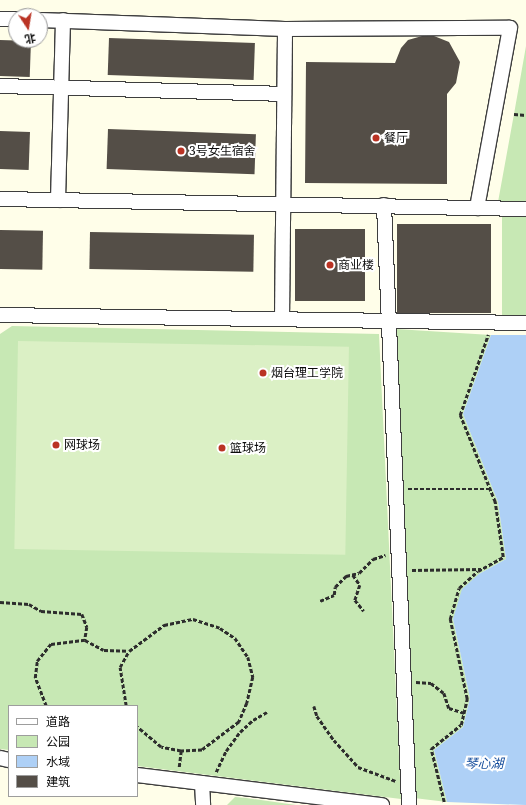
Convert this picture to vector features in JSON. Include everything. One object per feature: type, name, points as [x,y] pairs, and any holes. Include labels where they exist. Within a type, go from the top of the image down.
[{"type":"street","points":[[48,20],[285,28],[510,28],[477,208]]},
{"type":"street","points":[[58,200],[63,20]]},
{"type":"street","points":[[282,319],[285,28]]},
{"type":"street","points":[[0,86],[284,94]]},
{"type":"street","points":[[0,199],[384,205],[526,209]]},
{"type":"street","points":[[384,205],[409,805]]},
{"type":"street","points":[[0,315],[526,323]]},
{"type":"street","points":[[138,775],[208,780],[382,805]]},
{"type":"street","points":[[203,805],[208,780]]},
{"type":"path","points":[[514,114],[526,115]]},
{"type":"path","points":[[444,802],[431,749],[461,725],[467,699],[450,619],[459,588],[482,569],[503,557],[495,502],[460,415],[488,334]]},
{"type":"path","points":[[396,489],[490,489]]},
{"type":"path","points":[[320,601],[334,595],[335,588],[346,576],[359,573],[373,559],[390,553]]},
{"type":"path","points":[[399,571],[482,569]]},
{"type":"path","points":[[352,575],[360,585],[356,600],[364,612]]},
{"type":"path","points":[[0,602],[29,604],[41,611],[82,614],[87,626],[85,640]]},
{"type":"path","points":[[126,705],[120,667],[129,651],[164,625],[193,619],[220,628],[235,638],[248,656],[253,677],[248,703],[239,722],[202,750],[181,751],[161,747],[138,728]]},
{"type":"path","points":[[46,705],[35,678],[37,661],[51,644],[85,640],[104,650],[129,651]]},
{"type":"path","points":[[404,681],[431,683],[444,693],[449,708],[464,713]]},
{"type":"path","points":[[314,706],[317,716],[334,740],[358,766],[400,783]]},
{"type":"path","points":[[208,780],[240,732],[253,720],[267,712]]},
{"type":"path","points":[[178,772],[181,751]]},
{"type":"green space","points":[[526,46],[526,202],[498,202],[514,114]]},
{"type":"green space","points":[[502,213],[526,213],[526,315],[502,315]]},
{"type":"green space","points":[[12,326],[379,334],[401,799],[138,766],[138,705],[8,705],[8,750],[0,749],[0,334]]},
{"type":"green space","points":[[396,329],[491,335],[463,414],[498,502],[506,559],[479,574],[453,619],[470,698],[463,727],[434,750],[447,802],[414,798]]},
{"type":"green space","name":"篮球场","points":[[18,341],[349,347],[345,555],[14,549]]},
{"type":"green space","points":[[235,797],[246,798],[296,805],[227,805]]},
{"type":"water","name":"琴心湖","points":[[491,335],[526,335],[526,805],[447,802],[434,750],[463,727],[470,698],[453,619],[462,589],[479,574],[506,559],[498,502],[463,414]]},
{"type":"building","name":"餐厅","points":[[429,34],[449,42],[460,62],[456,83],[447,94],[447,184],[305,183],[306,62],[395,63],[401,48],[408,40]]},
{"type":"building","points":[[109,38],[255,43],[254,80],[108,75]]},
{"type":"building","points":[[0,40],[8,40],[8,48],[31,48],[30,77],[0,76]]},
{"type":"building","name":"3号女生宿舍","points":[[108,129],[256,134],[255,174],[107,169]]},
{"type":"building","points":[[0,131],[30,132],[29,170],[0,169]]},
{"type":"building","points":[[397,224],[491,224],[491,313],[397,313]]},
{"type":"building","name":"商业楼","points":[[295,229],[365,229],[365,301],[295,301]]},
{"type":"building","points":[[0,230],[43,231],[42,270],[0,269]]},
{"type":"building","points":[[90,232],[254,235],[253,272],[89,269]]},
{"type":"place","name":"餐厅","points":[[376,138]]},
{"type":"place","name":"3号女生宿舍","points":[[181,151]]},
{"type":"place","name":"商业楼","points":[[330,265]]},
{"type":"place","name":"烟台理工学院","points":[[263,373]]},
{"type":"place","name":"网球场","points":[[56,445]]},
{"type":"place","name":"篮球场","points":[[222,448]]}]
